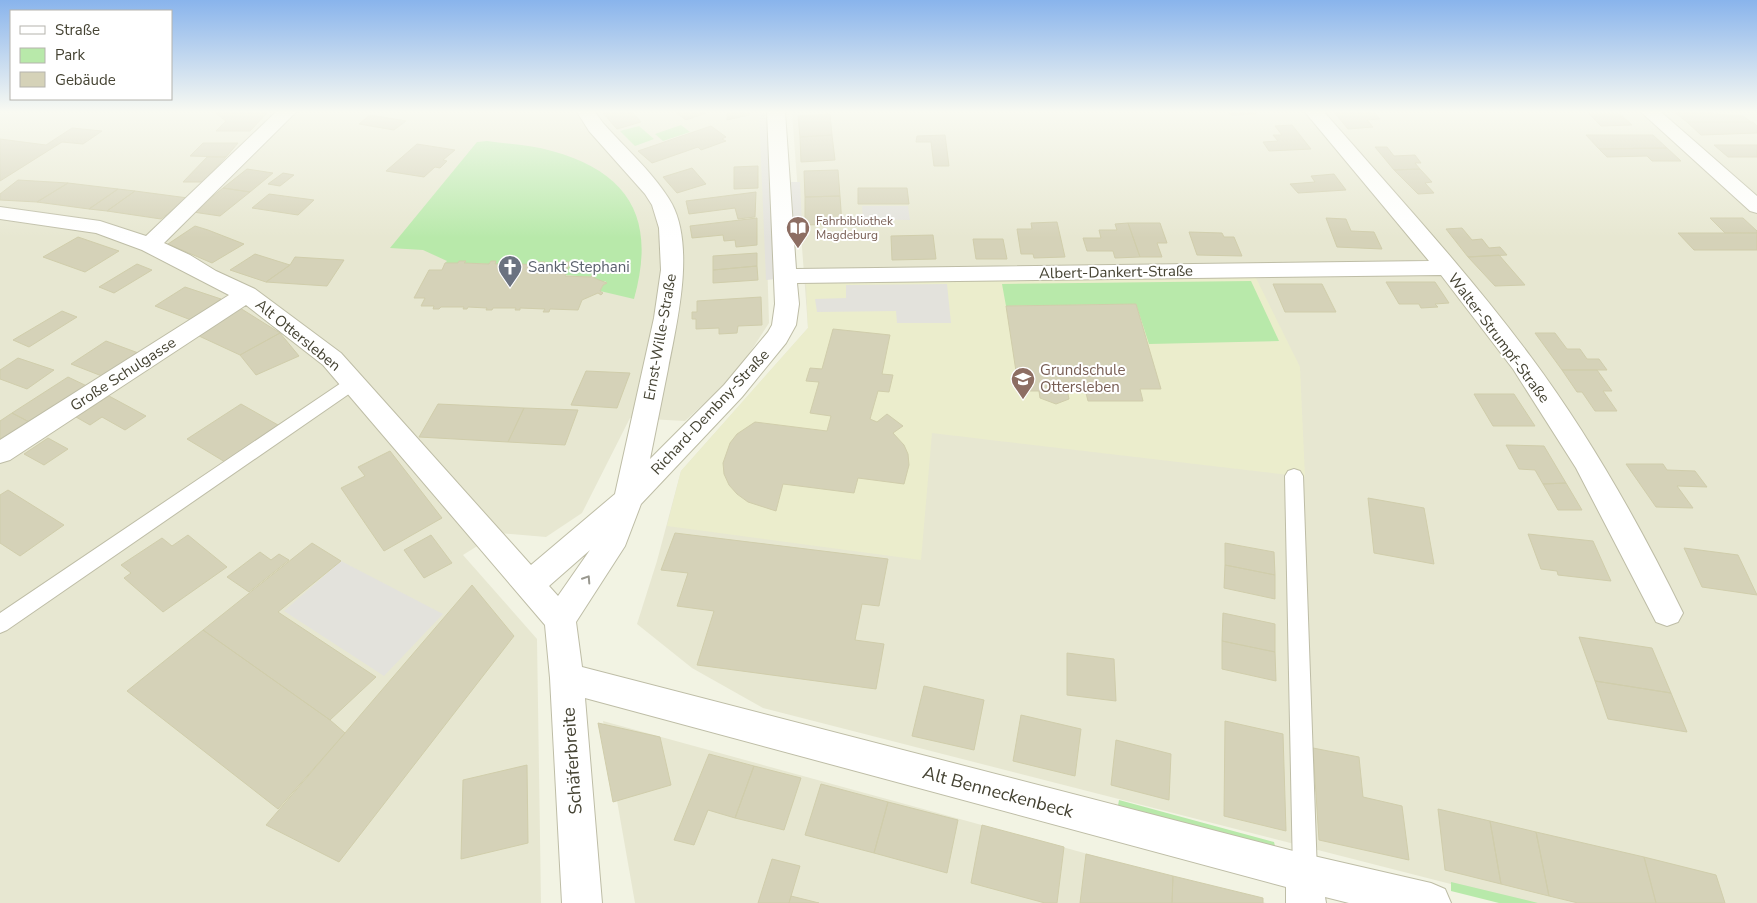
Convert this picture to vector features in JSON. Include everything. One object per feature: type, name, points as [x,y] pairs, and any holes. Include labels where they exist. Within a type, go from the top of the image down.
[{"type":"street","points":[[150,245],[244,154]]},
{"type":"street","name":"Ernst-Wille-Straße","points":[[620,154],[658,198],[667,216],[672,242],[672,270],[666,318],[628,498]]},
{"type":"street","name":"Richard-Dembny-Straße","points":[[530,584],[628,498],[733,391],[777,337],[784,325],[787,311],[786,276],[779,154]]},
{"type":"street","name":"Walter-Strumpf-Straße","points":[[1350,154],[1446,268],[1522,363],[1588,463],[1667,613]]},
{"type":"street","points":[[1697,154],[1757,207]]},
{"type":"street","name":"Alt Ottersleben","points":[[0,213],[100,227],[150,245],[182,260],[208,276],[247,294],[332,359],[560,620]]},
{"type":"street","name":"Albert-Dankert-Straße","points":[[786,276],[1446,268]]},
{"type":"street","name":"Große Schulgasse","points":[[0,453],[247,294]]},
{"type":"street","name":"Richard-Dembny-Straße","points":[[560,620],[614,538],[628,498]]},
{"type":"street","name":"Schäferbreite","points":[[560,620],[567,678],[582,903]]},
{"type":"street","name":"Alt Benneckenbeck","points":[[567,678],[1306,888],[1431,903]]},
{"type":"lane","points":[[0,624],[353,383]]},
{"type":"lane","points":[[1294,476],[1306,888]]},
{"type":"shaded area","points":[[0,154],[764,154],[769,323],[736,374],[685,421],[630,418],[582,513],[546,537],[498,533],[463,555],[537,639],[541,903],[0,903]]},
{"type":"shaded area","points":[[761,154],[770,154],[777,279],[766,280]]},
{"type":"shaded area","points":[[795,154],[1757,154],[1757,903],[1525,903],[763,708],[692,668],[637,624],[657,561],[681,471],[808,328]]},
{"type":"shaded area","points":[[791,182],[800,182],[802,224],[793,225]]},
{"type":"shaded area","points":[[862,206],[908,206],[910,220],[863,219]]},
{"type":"shaded area","name":"Grundschule Ottersleben","points":[[1256,278],[1300,367],[1305,477],[932,433],[921,560],[667,526],[681,471],[808,328],[806,282]]},
{"type":"shaded area","points":[[947,284],[951,323],[897,323],[896,311],[817,312],[815,299],[846,298],[846,285]]},
{"type":"shaded area","points":[[341,561],[443,614],[384,676],[284,611]]},
{"type":"shaded area","points":[[603,721],[1266,903],[635,903]]},
{"type":"green space","points":[[467,154],[561,154],[579,160],[601,172],[618,187],[631,204],[639,223],[642,246],[640,271],[634,299],[600,291],[603,285],[607,283],[605,281],[602,283],[594,278],[595,275],[591,277],[565,275],[569,262],[564,262],[563,265],[544,265],[539,262],[538,265],[520,264],[520,262],[515,262],[514,264],[495,264],[496,261],[491,261],[489,264],[464,263],[465,261],[445,263],[447,261],[423,250],[390,248]]},
{"type":"green space","points":[[1251,281],[1279,341],[1149,344],[1136,304],[1006,306],[1002,284]]},
{"type":"green space","points":[[1119,800],[1274,842],[1276,850],[1117,811]]},
{"type":"green space","points":[[1451,882],[1538,903],[1499,903],[1451,891]]},
{"type":"building","points":[[0,154],[43,154],[0,181]]},
{"type":"building","points":[[192,154],[228,154],[226,157],[190,156]]},
{"type":"building","points":[[405,154],[450,154],[443,160],[447,161],[440,168],[435,167],[424,177],[386,171]]},
{"type":"building","points":[[642,154],[677,154],[652,163]]},
{"type":"building","points":[[801,154],[834,154],[835,160],[801,162]]},
{"type":"building","points":[[933,154],[947,154],[949,166],[934,166]]},
{"type":"building","points":[[1381,154],[1393,154],[1394,156],[1415,155],[1421,163],[1415,163],[1420,169],[1394,170]]},
{"type":"building","points":[[1604,154],[1674,154],[1681,161],[1652,161],[1647,156],[1607,157]]},
{"type":"building","points":[[1725,154],[1757,154],[1757,157],[1728,157]]},
{"type":"building","points":[[207,157],[226,157],[203,182],[183,182]]},
{"type":"building","points":[[758,166],[758,188],[734,189],[734,167]]},
{"type":"building","points":[[692,168],[706,184],[677,193],[663,177]]},
{"type":"building","points":[[247,169],[273,173],[250,192],[223,188]]},
{"type":"building","points":[[1420,169],[1432,182],[1425,183],[1434,193],[1418,194],[1394,170]]},
{"type":"building","points":[[838,170],[840,196],[805,197],[804,171]]},
{"type":"building","points":[[283,173],[294,175],[280,186],[268,184]]},
{"type":"building","points":[[1334,174],[1346,190],[1298,193],[1290,184],[1315,182],[1311,176]]},
{"type":"building","points":[[18,180],[68,183],[37,202],[0,200],[0,194]]},
{"type":"building","points":[[68,183],[118,189],[89,209],[37,202]]},
{"type":"building","points":[[223,188],[250,192],[220,216],[193,212]]},
{"type":"building","points":[[858,188],[907,188],[909,204],[858,204]]},
{"type":"building","points":[[118,189],[135,191],[107,211],[89,209]]},
{"type":"building","points":[[135,191],[188,198],[161,219],[107,211]]},
{"type":"building","points":[[756,192],[755,217],[738,219],[735,208],[689,214],[686,201]]},
{"type":"building","points":[[269,194],[314,200],[298,215],[252,208]]},
{"type":"building","points":[[840,196],[842,224],[805,225],[805,197]]},
{"type":"building","points":[[757,218],[757,245],[736,247],[735,240],[724,241],[723,235],[692,238],[690,226]]},
{"type":"building","points":[[1326,218],[1346,219],[1351,231],[1374,232],[1382,249],[1337,247]]},
{"type":"building","points":[[1710,218],[1743,218],[1757,233],[1725,233]]},
{"type":"building","points":[[1057,222],[1065,257],[1034,258],[1033,254],[1021,254],[1017,229],[1032,229],[1031,223]]},
{"type":"building","points":[[1128,223],[1140,257],[1115,258],[1113,251],[1087,251],[1083,238],[1101,238],[1099,230],[1117,230],[1115,224]]},
{"type":"building","points":[[1128,223],[1160,223],[1167,243],[1157,243],[1162,257],[1140,257]]},
{"type":"building","points":[[195,226],[244,244],[212,263],[168,244]]},
{"type":"building","points":[[1462,228],[1472,240],[1482,239],[1489,248],[1500,247],[1507,255],[1468,257],[1446,229]]},
{"type":"building","points":[[1189,232],[1222,233],[1224,237],[1234,237],[1242,256],[1197,255]]},
{"type":"building","points":[[1678,233],[1757,233],[1757,250],[1694,250]]},
{"type":"building","points":[[933,235],[936,259],[892,260],[891,236]]},
{"type":"building","points":[[78,237],[119,251],[85,272],[43,257]]},
{"type":"building","points":[[973,239],[1003,239],[1007,259],[976,259]]},
{"type":"building","points":[[757,253],[757,266],[713,270],[713,256]]},
{"type":"building","points":[[255,254],[290,265],[266,282],[230,270]]},
{"type":"building","points":[[1499,255],[1525,285],[1495,286],[1468,257]]},
{"type":"building","points":[[295,257],[344,260],[327,286],[266,282],[290,265]]},
{"type":"building","name":"Sankt Stephani","points":[[459,261],[489,264],[491,261],[496,261],[495,264],[521,262],[520,264],[538,265],[539,262],[545,262],[544,265],[563,265],[564,262],[570,262],[565,276],[591,277],[596,275],[594,278],[607,283],[603,285],[600,291],[603,293],[601,295],[598,293],[582,300],[578,310],[550,309],[549,312],[543,312],[545,309],[520,308],[520,310],[515,310],[516,308],[493,308],[492,310],[486,310],[487,308],[468,307],[463,309],[464,307],[441,307],[433,309],[434,306],[421,306],[425,298],[414,298],[429,270],[442,270],[445,263],[458,263]]},
{"type":"building","points":[[137,264],[152,270],[114,293],[99,287]]},
{"type":"building","points":[[757,266],[758,280],[713,283],[713,270]]},
{"type":"building","points":[[1386,282],[1435,282],[1449,303],[1435,304],[1438,307],[1421,308],[1419,304],[1399,304]]},
{"type":"building","points":[[1273,284],[1322,284],[1336,312],[1285,312]]},
{"type":"building","points":[[185,287],[221,299],[191,320],[155,306]]},
{"type":"building","points":[[761,297],[762,325],[738,326],[737,333],[719,334],[719,328],[696,329],[696,319],[692,319],[692,312],[697,312],[697,301]]},
{"type":"building","points":[[1136,304],[1161,389],[1140,389],[1143,401],[1088,401],[1085,389],[1067,389],[1069,399],[1056,404],[1040,398],[1039,391],[1019,391],[1006,306]]},
{"type":"building","points":[[240,308],[280,333],[240,355],[199,336]]},
{"type":"building","points":[[62,311],[77,317],[29,347],[13,340]]},
{"type":"building","points":[[833,329],[890,335],[882,374],[893,375],[889,392],[878,391],[870,419],[877,422],[887,414],[903,426],[893,433],[904,445],[908,454],[909,465],[904,484],[858,478],[854,493],[783,484],[776,511],[748,502],[729,485],[724,474],[723,463],[730,443],[737,434],[755,422],[827,431],[831,416],[810,413],[819,382],[806,381],[810,368],[822,369]]},
{"type":"building","points":[[280,333],[299,356],[256,375],[240,355]]},
{"type":"building","points":[[1535,333],[1555,333],[1567,349],[1580,349],[1587,359],[1599,359],[1607,370],[1562,370]]},
{"type":"building","points":[[106,341],[141,354],[107,378],[71,364]]},
{"type":"building","points":[[18,358],[54,370],[27,389],[0,379],[0,370]]},
{"type":"building","points":[[1562,370],[1597,370],[1612,391],[1603,391],[1617,411],[1595,411],[1582,392],[1577,392]]},
{"type":"building","points":[[586,371],[630,373],[617,408],[571,405]]},
{"type":"building","points":[[68,377],[91,388],[35,425],[12,413]]},
{"type":"building","points":[[1474,394],[1514,394],[1535,426],[1493,426]]},
{"type":"building","points":[[109,396],[146,416],[125,430],[102,417],[90,425],[76,417]]},
{"type":"building","points":[[241,404],[278,425],[225,462],[187,439]]},
{"type":"building","points":[[438,404],[524,408],[508,442],[419,437]]},
{"type":"building","points":[[524,408],[578,410],[565,445],[508,442]]},
{"type":"building","points":[[12,413],[35,425],[0,448],[0,421]]},
{"type":"building","points":[[48,438],[68,449],[44,465],[24,454]]},
{"type":"building","points":[[1506,445],[1544,446],[1566,483],[1543,484],[1535,470],[1519,469]]},
{"type":"building","points":[[390,451],[442,518],[384,551],[341,488],[365,476],[358,467]]},
{"type":"building","points":[[1626,464],[1663,464],[1667,470],[1695,471],[1707,487],[1677,486],[1693,508],[1656,507]]},
{"type":"building","points":[[1566,483],[1582,510],[1558,510],[1543,484]]},
{"type":"building","points":[[8,490],[64,525],[20,556],[0,543],[0,495]]},
{"type":"building","points":[[1368,498],[1424,508],[1434,564],[1374,553]]},
{"type":"building","points":[[675,533],[888,559],[879,606],[862,604],[855,640],[884,644],[876,689],[697,665],[714,611],[677,606],[688,573],[661,570]]},
{"type":"building","points":[[1528,534],[1593,541],[1611,581],[1558,575],[1557,571],[1541,569]]},
{"type":"building","points":[[188,535],[227,567],[163,612],[124,578],[131,573],[121,565],[162,538],[172,546]]},
{"type":"building","points":[[431,535],[452,563],[424,578],[404,550]]},
{"type":"building","points":[[312,543],[341,561],[278,612],[376,677],[330,720],[203,630]]},
{"type":"building","points":[[1225,543],[1274,552],[1275,575],[1225,565]]},
{"type":"building","points":[[1684,548],[1738,555],[1757,595],[1702,587]]},
{"type":"building","points":[[260,552],[271,560],[279,554],[289,560],[249,592],[227,577]]},
{"type":"building","points":[[1225,565],[1275,575],[1275,599],[1224,588]]},
{"type":"building","points":[[472,585],[514,636],[339,862],[266,825]]},
{"type":"building","points":[[1223,613],[1275,624],[1275,652],[1222,641]]},
{"type":"building","points":[[203,630],[330,720],[345,733],[278,809],[127,691]]},
{"type":"building","points":[[1579,637],[1652,648],[1671,693],[1595,681]]},
{"type":"building","points":[[1222,641],[1275,652],[1276,681],[1222,669]]},
{"type":"building","points":[[1067,653],[1114,659],[1116,701],[1067,695]]},
{"type":"building","points":[[1595,681],[1671,693],[1687,732],[1608,719]]},
{"type":"building","points":[[924,686],[984,700],[974,750],[912,736]]},
{"type":"building","points":[[1021,715],[1081,729],[1075,776],[1013,761]]},
{"type":"building","points":[[1225,721],[1283,734],[1286,831],[1224,816]]},
{"type":"building","points":[[598,723],[660,737],[671,785],[613,802]]},
{"type":"building","points":[[1116,740],[1171,754],[1169,800],[1111,785]]},
{"type":"building","points":[[1313,748],[1359,757],[1363,797],[1402,806],[1409,860],[1319,840]]},
{"type":"building","points":[[709,754],[754,766],[735,818],[708,810],[694,845],[674,840]]},
{"type":"building","points":[[527,765],[528,843],[461,859],[463,780]]},
{"type":"building","points":[[754,766],[801,778],[784,830],[735,818]]},
{"type":"building","points":[[821,784],[888,802],[874,853],[805,835]]},
{"type":"building","points":[[888,802],[958,820],[947,873],[874,853]]},
{"type":"building","points":[[1438,809],[1490,821],[1501,884],[1445,870]]},
{"type":"building","points":[[1490,821],[1536,832],[1549,896],[1501,884]]},
{"type":"building","points":[[982,825],[1064,847],[1057,903],[1045,903],[971,883]]},
{"type":"building","points":[[1536,832],[1644,857],[1656,903],[1578,903],[1549,896]]},
{"type":"building","points":[[1086,854],[1173,876],[1172,903],[1080,903]]},
{"type":"building","points":[[1644,857],[1716,875],[1725,903],[1656,903]]},
{"type":"building","points":[[772,859],[800,866],[789,903],[758,903]]},
{"type":"building","points":[[1173,876],[1263,898],[1263,903],[1172,903]]},
{"type":"building","points":[[791,896],[819,903],[789,903]]},
{"type":"place","name":"Fahrbibliothek Magdeburg","points":[[798,249]]},
{"type":"place","name":"Sankt Stephani","points":[[510,288]]},
{"type":"place","name":"Grundschule Ottersleben","points":[[1023,400]]}]
